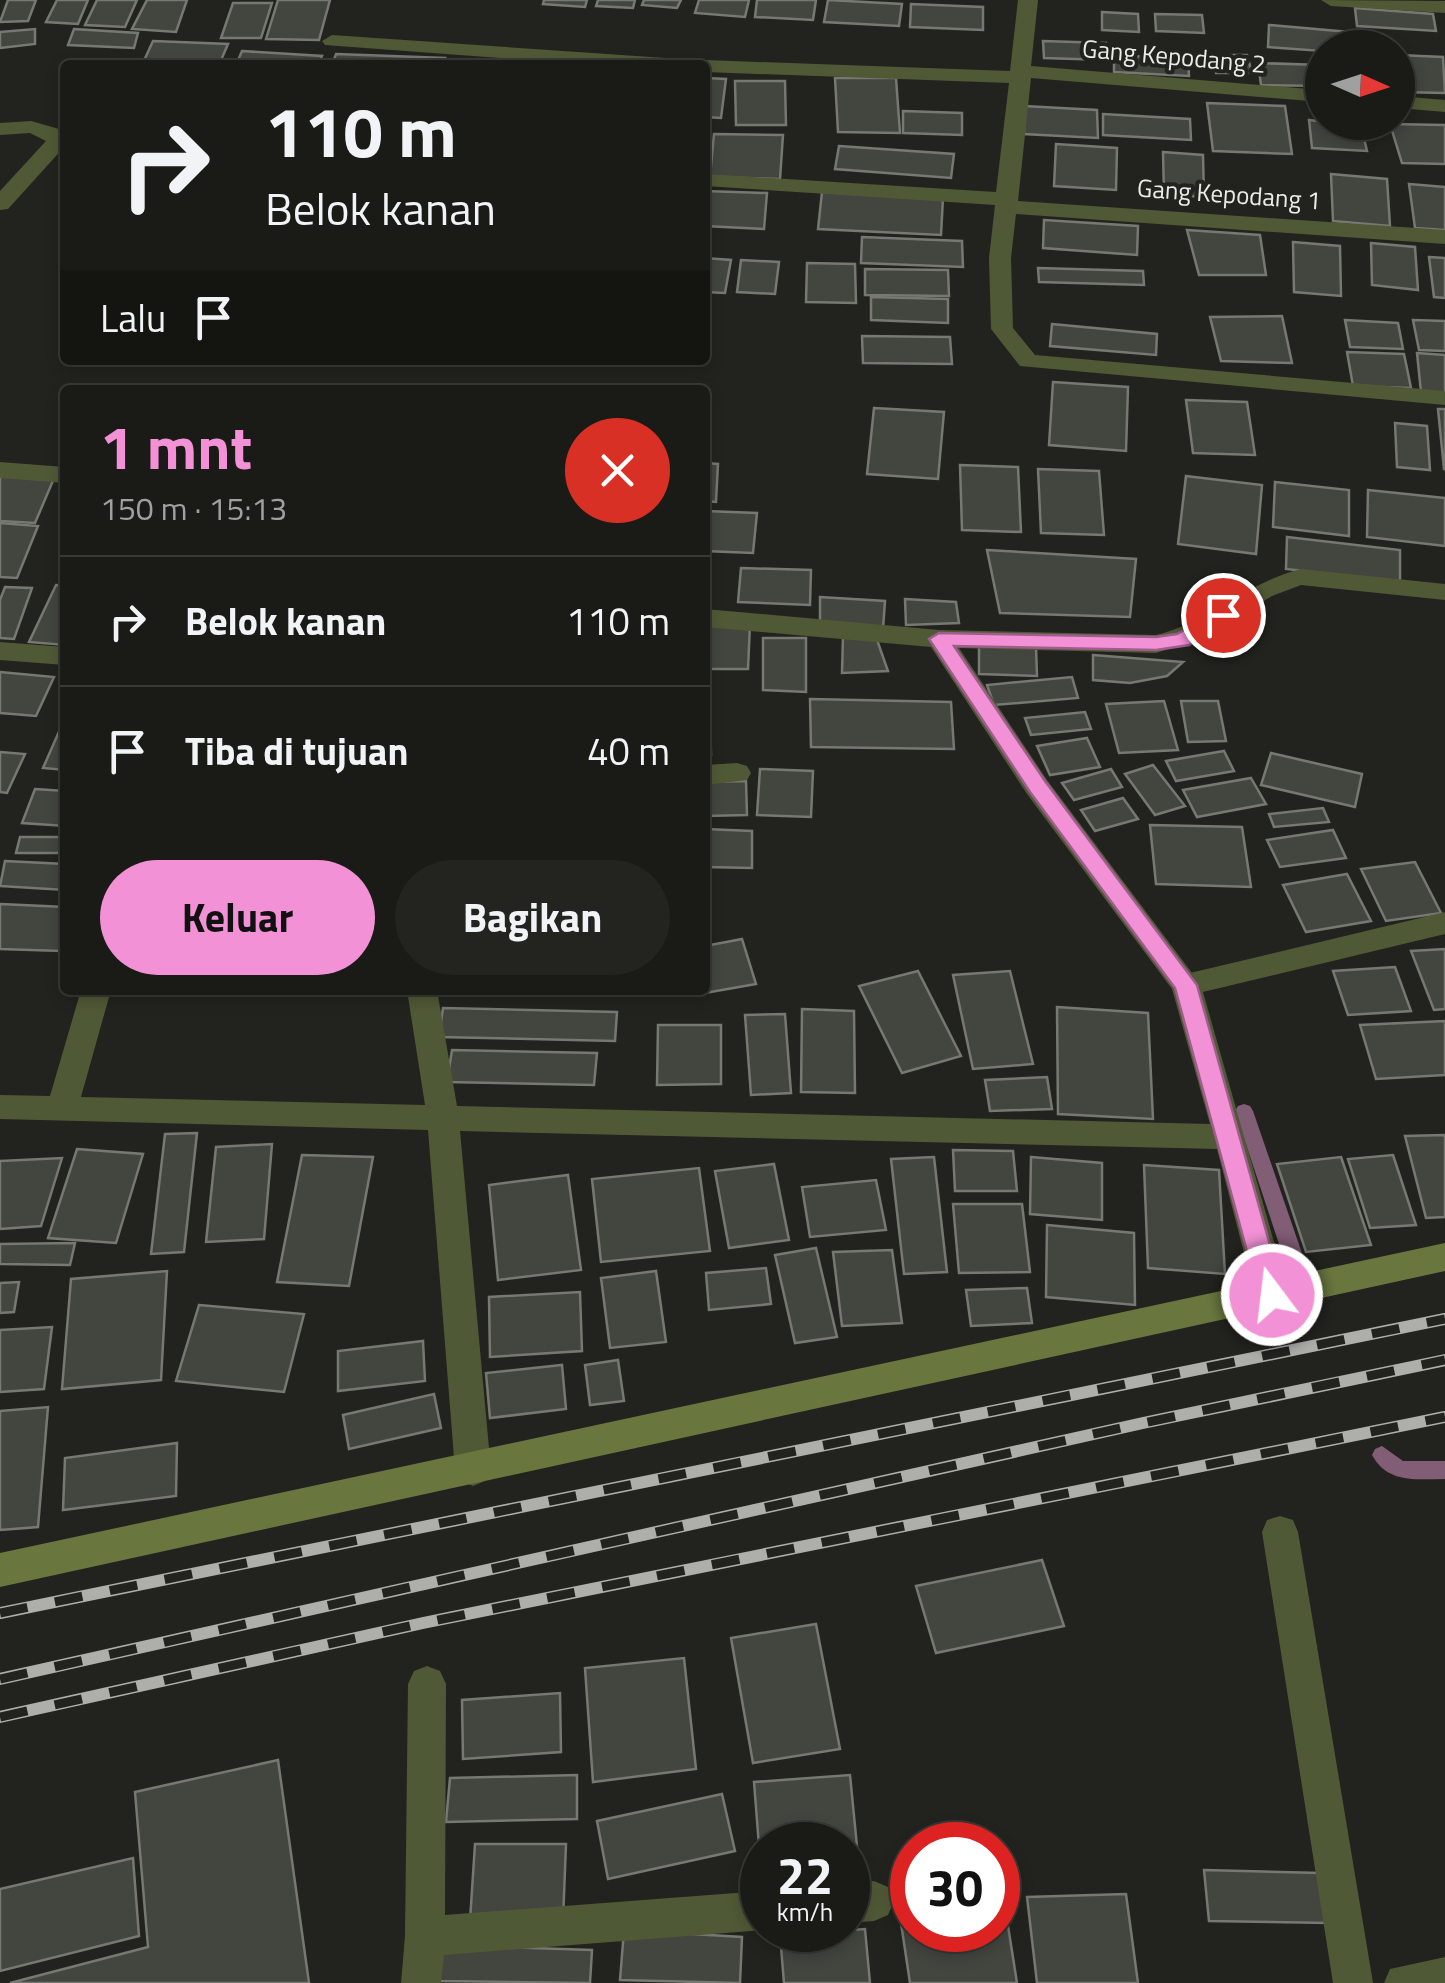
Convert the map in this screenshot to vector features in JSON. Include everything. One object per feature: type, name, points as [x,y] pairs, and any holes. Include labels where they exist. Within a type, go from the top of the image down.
[{"type":"street","points":[[1028,0],[1009,203],[1000,258],[1002,330],[1028,361],[1445,398]]},
{"type":"street","points":[[1331,0],[1445,7]]},
{"type":"street","points":[[332,41],[608,60]]},
{"type":"street","name":"Gang Kepodang 2","points":[[710,66],[1022,74],[1305,95]]},
{"type":"street","points":[[1415,103],[1445,106]]},
{"type":"street","points":[[0,130],[32,127],[52,134],[58,142],[0,204]]},
{"type":"street","name":"Gang Kepodang 1","points":[[710,180],[1445,237]]},
{"type":"street","points":[[0,470],[60,475]]},
{"type":"street","points":[[710,618],[939,639],[1156,644],[1182,640],[1196,633],[1250,596],[1282,580],[1301,577],[1445,592]]},
{"type":"street","points":[[939,639],[1048,802],[1186,985],[1272,1295]]},
{"type":"street","points":[[0,652],[60,656]]},
{"type":"street","points":[[710,776],[737,773]]},
{"type":"street","points":[[1186,985],[1445,923]]},
{"type":"street","points":[[62,1108],[95,995]]},
{"type":"street","points":[[423,995],[443,1117],[473,1470]]},
{"type":"street","points":[[0,1106],[1230,1137]]},
{"type":"street","points":[[0,1570],[1445,1257]]},
{"type":"street","points":[[1280,1532],[1353,1983]]},
{"type":"street","points":[[421,1983],[426,1936],[427,1684]]},
{"type":"street","points":[[426,1936],[740,1912]]},
{"type":"street","points":[[1404,1983],[1445,1977]]},
{"type":"building","points":[[8,0],[36,0],[28,21],[0,22]]},
{"type":"building","points":[[57,0],[88,0],[78,24],[46,22]]},
{"type":"building","points":[[97,0],[137,0],[125,27],[85,25]]},
{"type":"building","points":[[147,0],[187,0],[176,32],[132,29]]},
{"type":"building","points":[[278,0],[330,0],[319,40],[266,39]]},
{"type":"building","points":[[544,0],[587,0],[585,7],[543,4]]},
{"type":"building","points":[[598,0],[635,0],[633,8],[596,6]]},
{"type":"building","points":[[644,0],[681,0],[677,8],[642,5]]},
{"type":"building","points":[[699,0],[749,0],[745,17],[695,13]]},
{"type":"building","points":[[757,0],[816,0],[813,20],[755,17]]},
{"type":"building","points":[[828,0],[902,4],[899,26],[824,22]]},
{"type":"building","points":[[233,3],[272,3],[261,38],[221,38]]},
{"type":"building","points":[[911,4],[983,7],[983,30],[910,27]]},
{"type":"building","points":[[1355,8],[1433,14],[1436,31],[1357,26]]},
{"type":"building","points":[[1102,12],[1138,14],[1139,32],[1102,30]]},
{"type":"building","points":[[1155,14],[1202,15],[1204,33],[1156,31]]},
{"type":"building","points":[[1269,25],[1326,30],[1305,30],[1305,50],[1268,47]]},
{"type":"building","points":[[35,29],[35,44],[0,48],[0,32]]},
{"type":"building","points":[[74,29],[138,33],[134,48],[68,45]]},
{"type":"building","points":[[153,41],[228,44],[221,60],[144,60]]},
{"type":"building","points":[[1043,41],[1106,43],[1107,60],[1044,58]]},
{"type":"building","points":[[242,51],[322,56],[320,60],[238,60]]},
{"type":"building","points":[[336,54],[445,58],[444,60],[334,60]]},
{"type":"building","points":[[1114,55],[1188,59],[1189,76],[1114,72]]},
{"type":"building","points":[[1211,55],[1247,55],[1252,73],[1216,73]]},
{"type":"building","points":[[1415,56],[1443,57],[1445,93],[1415,92]]},
{"type":"building","points":[[1258,63],[1305,64],[1305,86],[1261,85]]},
{"type":"building","points":[[710,78],[726,79],[721,118],[710,117]]},
{"type":"building","points":[[835,78],[896,78],[900,133],[838,132]]},
{"type":"building","points":[[735,81],[785,81],[786,125],[736,125]]},
{"type":"building","points":[[1207,103],[1285,106],[1292,154],[1213,151]]},
{"type":"building","points":[[1024,106],[1097,110],[1098,138],[1024,134]]},
{"type":"building","points":[[903,111],[962,113],[962,135],[903,133]]},
{"type":"building","points":[[1103,114],[1190,119],[1191,140],[1103,135]]},
{"type":"building","points":[[1415,124],[1445,125],[1445,164],[1402,163],[1395,140],[1415,140]]},
{"type":"building","points":[[714,134],[783,135],[780,179],[710,177]]},
{"type":"building","points":[[1311,140],[1364,140],[1367,151],[1312,148]]},
{"type":"building","points":[[1056,144],[1117,148],[1116,190],[1054,186]]},
{"type":"building","points":[[839,146],[954,154],[951,178],[835,169]]},
{"type":"building","points":[[1163,152],[1203,155],[1204,197],[1164,195]]},
{"type":"building","points":[[1331,174],[1387,179],[1390,226],[1333,221]]},
{"type":"building","points":[[1409,184],[1445,187],[1445,230],[1415,228]]},
{"type":"building","points":[[710,191],[767,193],[764,229],[710,226]]},
{"type":"building","points":[[822,192],[943,198],[941,235],[818,229]]},
{"type":"building","points":[[1044,220],[1138,226],[1137,255],[1043,248]]},
{"type":"building","points":[[1187,230],[1260,235],[1266,275],[1199,275]]},
{"type":"building","points":[[862,237],[962,241],[963,267],[861,263]]},
{"type":"building","points":[[1293,242],[1340,246],[1341,296],[1294,292]]},
{"type":"building","points":[[1371,243],[1415,247],[1418,290],[1372,285]]},
{"type":"building","points":[[1429,257],[1445,258],[1445,298],[1434,297]]},
{"type":"building","points":[[710,258],[731,260],[725,293],[710,292]]},
{"type":"building","points":[[741,260],[779,262],[775,294],[737,292]]},
{"type":"building","points":[[807,263],[855,264],[856,303],[806,302]]},
{"type":"building","points":[[1038,268],[1143,271],[1144,285],[1039,282]]},
{"type":"building","points":[[865,269],[948,270],[949,296],[865,295]]},
{"type":"building","points":[[871,297],[948,299],[948,323],[871,320]]},
{"type":"building","points":[[1282,316],[1292,363],[1221,361],[1210,317]]},
{"type":"building","points":[[1345,320],[1398,323],[1403,349],[1350,347]]},
{"type":"building","points":[[1413,320],[1445,321],[1445,351],[1419,350]]},
{"type":"building","points":[[1052,324],[1157,334],[1156,355],[1050,346]]},
{"type":"building","points":[[862,336],[950,337],[952,364],[863,363]]},
{"type":"building","points":[[1347,352],[1404,354],[1411,388],[1353,386]]},
{"type":"building","points":[[1417,353],[1445,355],[1445,394],[1421,392]]},
{"type":"building","points":[[1053,382],[1128,387],[1126,451],[1049,445]]},
{"type":"building","points":[[1186,400],[1247,402],[1255,455],[1193,453]]},
{"type":"building","points":[[874,408],[944,412],[938,479],[867,474]]},
{"type":"building","points":[[1438,409],[1445,409],[1445,469],[1444,469]]},
{"type":"building","points":[[1395,423],[1427,426],[1430,470],[1397,467]]},
{"type":"building","points":[[710,463],[718,464],[716,502],[710,501]]},
{"type":"building","points":[[960,465],[1018,467],[1021,532],[962,530]]},
{"type":"building","points":[[1038,469],[1099,471],[1104,535],[1041,533]]},
{"type":"building","points":[[0,473],[55,476],[35,523],[0,521]]},
{"type":"building","points":[[1186,476],[1262,485],[1256,554],[1178,544]]},
{"type":"building","points":[[1275,482],[1349,490],[1349,536],[1273,527]]},
{"type":"building","points":[[1368,490],[1445,498],[1445,546],[1367,537]]},
{"type":"building","points":[[710,511],[757,513],[753,553],[710,551]]},
{"type":"building","points":[[0,523],[38,526],[17,578],[0,577]]},
{"type":"building","points":[[1287,537],[1400,550],[1400,582],[1286,569]]},
{"type":"building","points":[[987,550],[1136,559],[1130,617],[1000,613]]},
{"type":"building","points":[[741,568],[811,570],[810,605],[738,602]]},
{"type":"building","points":[[56,585],[60,585],[60,645],[29,642]]},
{"type":"building","points":[[5,587],[32,588],[14,639],[0,638],[0,600]]},
{"type":"building","points":[[820,597],[885,601],[883,629],[820,621]]},
{"type":"building","points":[[905,599],[956,602],[959,623],[906,625]]},
{"type":"building","points":[[710,623],[750,624],[748,669],[710,669]]},
{"type":"building","points":[[843,637],[876,637],[888,671],[842,673]]},
{"type":"building","points":[[763,638],[806,638],[806,692],[763,690]]},
{"type":"building","points":[[979,645],[1036,647],[1037,676],[979,674]]},
{"type":"building","points":[[1093,655],[1183,662],[1167,676],[1130,683],[1093,680]]},
{"type":"building","points":[[0,672],[54,677],[36,716],[0,713]]},
{"type":"building","points":[[1072,677],[1078,698],[994,705],[987,685]]},
{"type":"building","points":[[810,699],[951,702],[954,749],[811,747]]},
{"type":"building","points":[[1164,701],[1178,750],[1119,753],[1106,704]]},
{"type":"building","points":[[1181,701],[1218,701],[1226,741],[1188,742]]},
{"type":"building","points":[[1085,712],[1091,729],[1031,735],[1025,718]]},
{"type":"building","points":[[60,729],[60,770],[43,768]]},
{"type":"building","points":[[1087,738],[1100,767],[1050,775],[1037,746]]},
{"type":"building","points":[[1224,751],[1234,771],[1176,781],[1166,761]]},
{"type":"building","points":[[0,752],[25,754],[7,793],[0,792]]},
{"type":"building","points":[[1271,753],[1362,774],[1355,807],[1261,785]]},
{"type":"building","points":[[1153,765],[1185,806],[1155,815],[1125,774]]},
{"type":"building","points":[[760,769],[813,771],[811,817],[757,815]]},
{"type":"building","points":[[1111,769],[1122,787],[1074,800],[1062,783]]},
{"type":"building","points":[[1251,778],[1266,804],[1197,817],[1183,790]]},
{"type":"building","points":[[746,781],[747,815],[710,816],[710,782]]},
{"type":"building","points":[[35,789],[60,791],[60,826],[22,823]]},
{"type":"building","points":[[1123,798],[1138,819],[1095,831],[1081,810]]},
{"type":"building","points":[[1323,808],[1329,822],[1274,827],[1269,814]]},
{"type":"building","points":[[1150,825],[1242,827],[1251,887],[1156,884]]},
{"type":"building","points":[[710,829],[752,831],[752,868],[710,867]]},
{"type":"building","points":[[1333,830],[1346,858],[1280,867],[1267,840]]},
{"type":"building","points":[[20,837],[60,837],[60,853],[16,853]]},
{"type":"building","points":[[5,861],[60,864],[60,890],[0,886]]},
{"type":"building","points":[[1415,862],[1441,913],[1386,921],[1361,869]]},
{"type":"building","points":[[1347,874],[1371,921],[1306,932],[1283,885]]},
{"type":"building","points":[[0,904],[60,907],[60,951],[0,949]]},
{"type":"building","points":[[742,939],[756,984],[710,992],[710,945]]},
{"type":"building","points":[[1445,949],[1445,1009],[1434,1010],[1411,951]]},
{"type":"building","points":[[1395,967],[1411,1011],[1348,1015],[1333,971]]},
{"type":"building","points":[[918,971],[961,1056],[902,1073],[859,986]]},
{"type":"building","points":[[1010,971],[1033,1064],[973,1069],[953,975]]},
{"type":"building","points":[[1057,1007],[1148,1013],[1153,1119],[1058,1114]]},
{"type":"building","points":[[443,1008],[617,1012],[615,1041],[439,1037]]},
{"type":"building","points":[[802,1009],[854,1011],[855,1093],[801,1092]]},
{"type":"building","points":[[785,1014],[791,1093],[751,1095],[745,1015]]},
{"type":"building","points":[[1445,1021],[1445,1075],[1376,1079],[1360,1025]]},
{"type":"building","points":[[658,1025],[721,1025],[721,1084],[657,1085]]},
{"type":"building","points":[[452,1050],[597,1053],[594,1085],[447,1082]]},
{"type":"building","points":[[1047,1077],[1052,1109],[990,1111],[985,1080]]},
{"type":"building","points":[[197,1133],[184,1252],[151,1254],[165,1134]]},
{"type":"building","points":[[1445,1135],[1445,1217],[1426,1218],[1405,1136]]},
{"type":"building","points":[[272,1144],[264,1239],[206,1242],[216,1147]]},
{"type":"building","points":[[77,1149],[143,1154],[116,1243],[48,1238]]},
{"type":"building","points":[[953,1150],[1013,1151],[1017,1191],[955,1191]]},
{"type":"building","points":[[302,1155],[373,1157],[349,1286],[277,1282]]},
{"type":"building","points":[[1393,1155],[1416,1225],[1370,1228],[1348,1159]]},
{"type":"building","points":[[934,1157],[947,1272],[904,1274],[891,1159]]},
{"type":"building","points":[[1031,1157],[1102,1163],[1102,1220],[1030,1214]]},
{"type":"building","points":[[1341,1157],[1371,1245],[1306,1252],[1277,1164]]},
{"type":"building","points":[[62,1158],[41,1226],[0,1229],[0,1161]]},
{"type":"building","points":[[774,1164],[789,1240],[729,1248],[715,1171]]},
{"type":"building","points":[[1144,1165],[1219,1170],[1225,1274],[1148,1268]]},
{"type":"building","points":[[699,1168],[710,1251],[601,1262],[592,1179]]},
{"type":"building","points":[[568,1175],[581,1270],[498,1280],[489,1185]]},
{"type":"building","points":[[876,1180],[886,1230],[810,1237],[802,1187]]},
{"type":"building","points":[[953,1204],[1022,1204],[1030,1272],[959,1273]]},
{"type":"building","points":[[1047,1225],[1134,1233],[1135,1305],[1046,1297]]},
{"type":"building","points":[[75,1243],[70,1265],[0,1264],[0,1244]]},
{"type":"building","points":[[816,1248],[837,1337],[795,1343],[775,1255]]},
{"type":"building","points":[[892,1250],[902,1323],[842,1326],[833,1252]]},
{"type":"building","points":[[766,1268],[771,1304],[709,1310],[706,1273]]},
{"type":"building","points":[[167,1271],[161,1380],[62,1389],[71,1279]]},
{"type":"building","points":[[656,1271],[666,1342],[610,1348],[601,1278]]},
{"type":"building","points":[[19,1282],[14,1312],[0,1313],[0,1283]]},
{"type":"building","points":[[1027,1288],[1032,1323],[971,1326],[966,1290]]},
{"type":"building","points":[[580,1292],[582,1351],[490,1357],[489,1297]]},
{"type":"building","points":[[199,1305],[304,1314],[284,1392],[176,1381]]},
{"type":"building","points":[[52,1327],[44,1389],[0,1392],[0,1330]]},
{"type":"building","points":[[423,1341],[425,1381],[338,1391],[338,1351]]},
{"type":"building","points":[[618,1360],[624,1401],[590,1405],[585,1365]]},
{"type":"building","points":[[562,1365],[566,1409],[490,1418],[486,1373]]},
{"type":"building","points":[[434,1394],[441,1428],[349,1449],[343,1415]]},
{"type":"building","points":[[48,1407],[38,1527],[0,1530],[0,1411]]},
{"type":"building","points":[[177,1443],[176,1496],[63,1510],[65,1458]]},
{"type":"building","points":[[1042,1560],[1064,1626],[936,1653],[916,1586]]},
{"type":"building","points":[[816,1624],[840,1749],[753,1763],[731,1638]]},
{"type":"building","points":[[684,1658],[696,1769],[593,1782],[585,1668]]},
{"type":"building","points":[[560,1693],[561,1752],[463,1759],[462,1700]]},
{"type":"building","points":[[278,1760],[309,1983],[10,1983],[148,1947],[135,1792]]},
{"type":"building","points":[[577,1775],[577,1819],[446,1822],[450,1778]]},
{"type":"building","points":[[850,1775],[855,1822],[757,1822],[754,1782]]},
{"type":"building","points":[[722,1794],[735,1851],[608,1879],[597,1821]]},
{"type":"building","points":[[475,1844],[566,1844],[563,1921],[470,1921]]},
{"type":"building","points":[[133,1858],[139,1936],[0,1971],[0,1889]]},
{"type":"building","points":[[1204,1870],[1321,1873],[1328,1923],[1209,1921]]},
{"type":"building","points":[[1126,1894],[1138,1983],[1037,1983],[1027,1897]]},
{"type":"building","points":[[624,1930],[740,1937],[740,1983],[620,1980]]},
{"type":"building","points":[[443,1945],[592,1950],[590,1983],[439,1981]]},
{"type":"building","points":[[781,1952],[867,1952],[870,1983],[784,1983]]},
{"type":"building","points":[[905,1952],[1012,1952],[1017,1983],[910,1983]]},
{"type":"waterway","points":[[1244,1111],[1295,1262]]},
{"type":"waterway","points":[[1382,1455],[1399,1470],[1445,1470]]},
{"type":"railway","points":[[0,1613],[1445,1319]]},
{"type":"railway","points":[[0,1679],[1143,1423],[1445,1360]]},
{"type":"railway","points":[[0,1717],[423,1623],[1445,1417]]},
{"type":"route","points":[[1223,615],[1182,640],[1156,644],[939,639],[1037,787],[1186,985],[1272,1295]]}]
